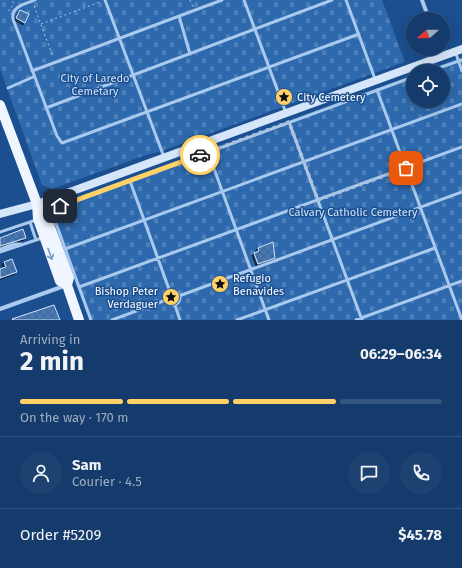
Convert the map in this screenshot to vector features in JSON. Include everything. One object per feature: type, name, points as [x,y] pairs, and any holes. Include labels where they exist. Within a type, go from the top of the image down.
[{"type":"main road","points":[[0,214],[37,204],[164,158],[375,81],[434,56]]},
{"type":"main road","points":[[0,105],[37,204],[45,214],[66,271],[68,278],[67,285],[79,320]]},
{"type":"main road","points":[[37,204],[34,221],[40,238],[60,281],[67,285]]},
{"type":"street","points":[[422,0],[426,12]]},
{"type":"street","points":[[0,310],[67,285]]},
{"type":"lane","points":[[32,71],[222,0]]},
{"type":"lane","points":[[244,0],[286,113]]},
{"type":"lane","points":[[46,108],[332,0]]},
{"type":"lane","points":[[346,0],[375,81]]},
{"type":"lane","points":[[105,1],[164,158]]},
{"type":"lane","points":[[34,2],[17,7],[12,14],[33,77],[57,136],[62,143],[359,34]]},
{"type":"lane","points":[[178,16],[190,54]]},
{"type":"lane","points":[[459,50],[462,71]]},
{"type":"lane","points":[[450,64],[460,61]]},
{"type":"lane","points":[[8,88],[33,77]]},
{"type":"lane","points":[[91,320],[54,218],[54,211],[57,208],[406,80]]},
{"type":"lane","points":[[377,90],[462,320]]},
{"type":"lane","points":[[65,249],[462,104]]},
{"type":"lane","points":[[289,122],[362,319]]},
{"type":"lane","points":[[79,287],[462,147]]},
{"type":"lane","points":[[208,152],[269,320]]},
{"type":"lane","points":[[130,181],[170,292]]},
{"type":"lane","points":[[179,296],[462,192]]},
{"type":"lane","points":[[0,232],[34,221]]},
{"type":"lane","points":[[0,252],[40,238]]},
{"type":"lane","points":[[0,249],[14,244],[23,244]]},
{"type":"lane","points":[[237,320],[435,248]]},
{"type":"lane","points":[[356,320],[462,281]]},
{"type":"lane","points":[[170,292],[175,292],[179,296]]},
{"type":"lane","points":[[166,300],[166,296],[170,292]]},
{"type":"lane","points":[[175,305],[178,302],[179,296]]},
{"type":"lane","points":[[166,300],[169,304],[175,305]]},
{"type":"lane","points":[[112,320],[166,300]]},
{"type":"lane","points":[[175,305],[180,320]]},
{"type":"path","points":[[8,11],[14,4],[12,0]]},
{"type":"path","points":[[190,0],[193,8]]},
{"type":"path","points":[[41,24],[105,1]]},
{"type":"path","points":[[34,2],[54,60]]},
{"type":"green space","name":"City of Laredo Cemetary","points":[[0,0],[382,0],[405,62],[159,152],[146,155],[52,189],[42,185],[0,69]]},
{"type":"green space","name":"Calvary Catholic Cemetery","points":[[462,57],[462,320],[89,320],[50,215],[53,206],[406,78],[406,108],[450,108],[450,64],[443,64]]},
{"type":"building","points":[[20,10],[29,14],[25,23],[16,18]]},
{"type":"building","points":[[23,229],[26,238],[0,246],[0,238]]},
{"type":"building","points":[[273,242],[275,258],[258,264],[254,253],[259,251],[258,248]]},
{"type":"building","points":[[12,259],[17,272],[0,278],[0,269],[6,267],[4,262]]},
{"type":"building","points":[[54,305],[60,320],[12,319]]},
{"type":"way so far","points":[[200,155],[289,122],[318,200],[406,168]]},
{"type":"place","name":"City Cemetery","points":[[284,97]]},
{"type":"place","name":"Refugio Benavides","points":[[220,284]]},
{"type":"place","name":"Bishop Peter Verdaguer","points":[[171,297]]},
{"type":"route","points":[[60,206],[200,155]]}]
